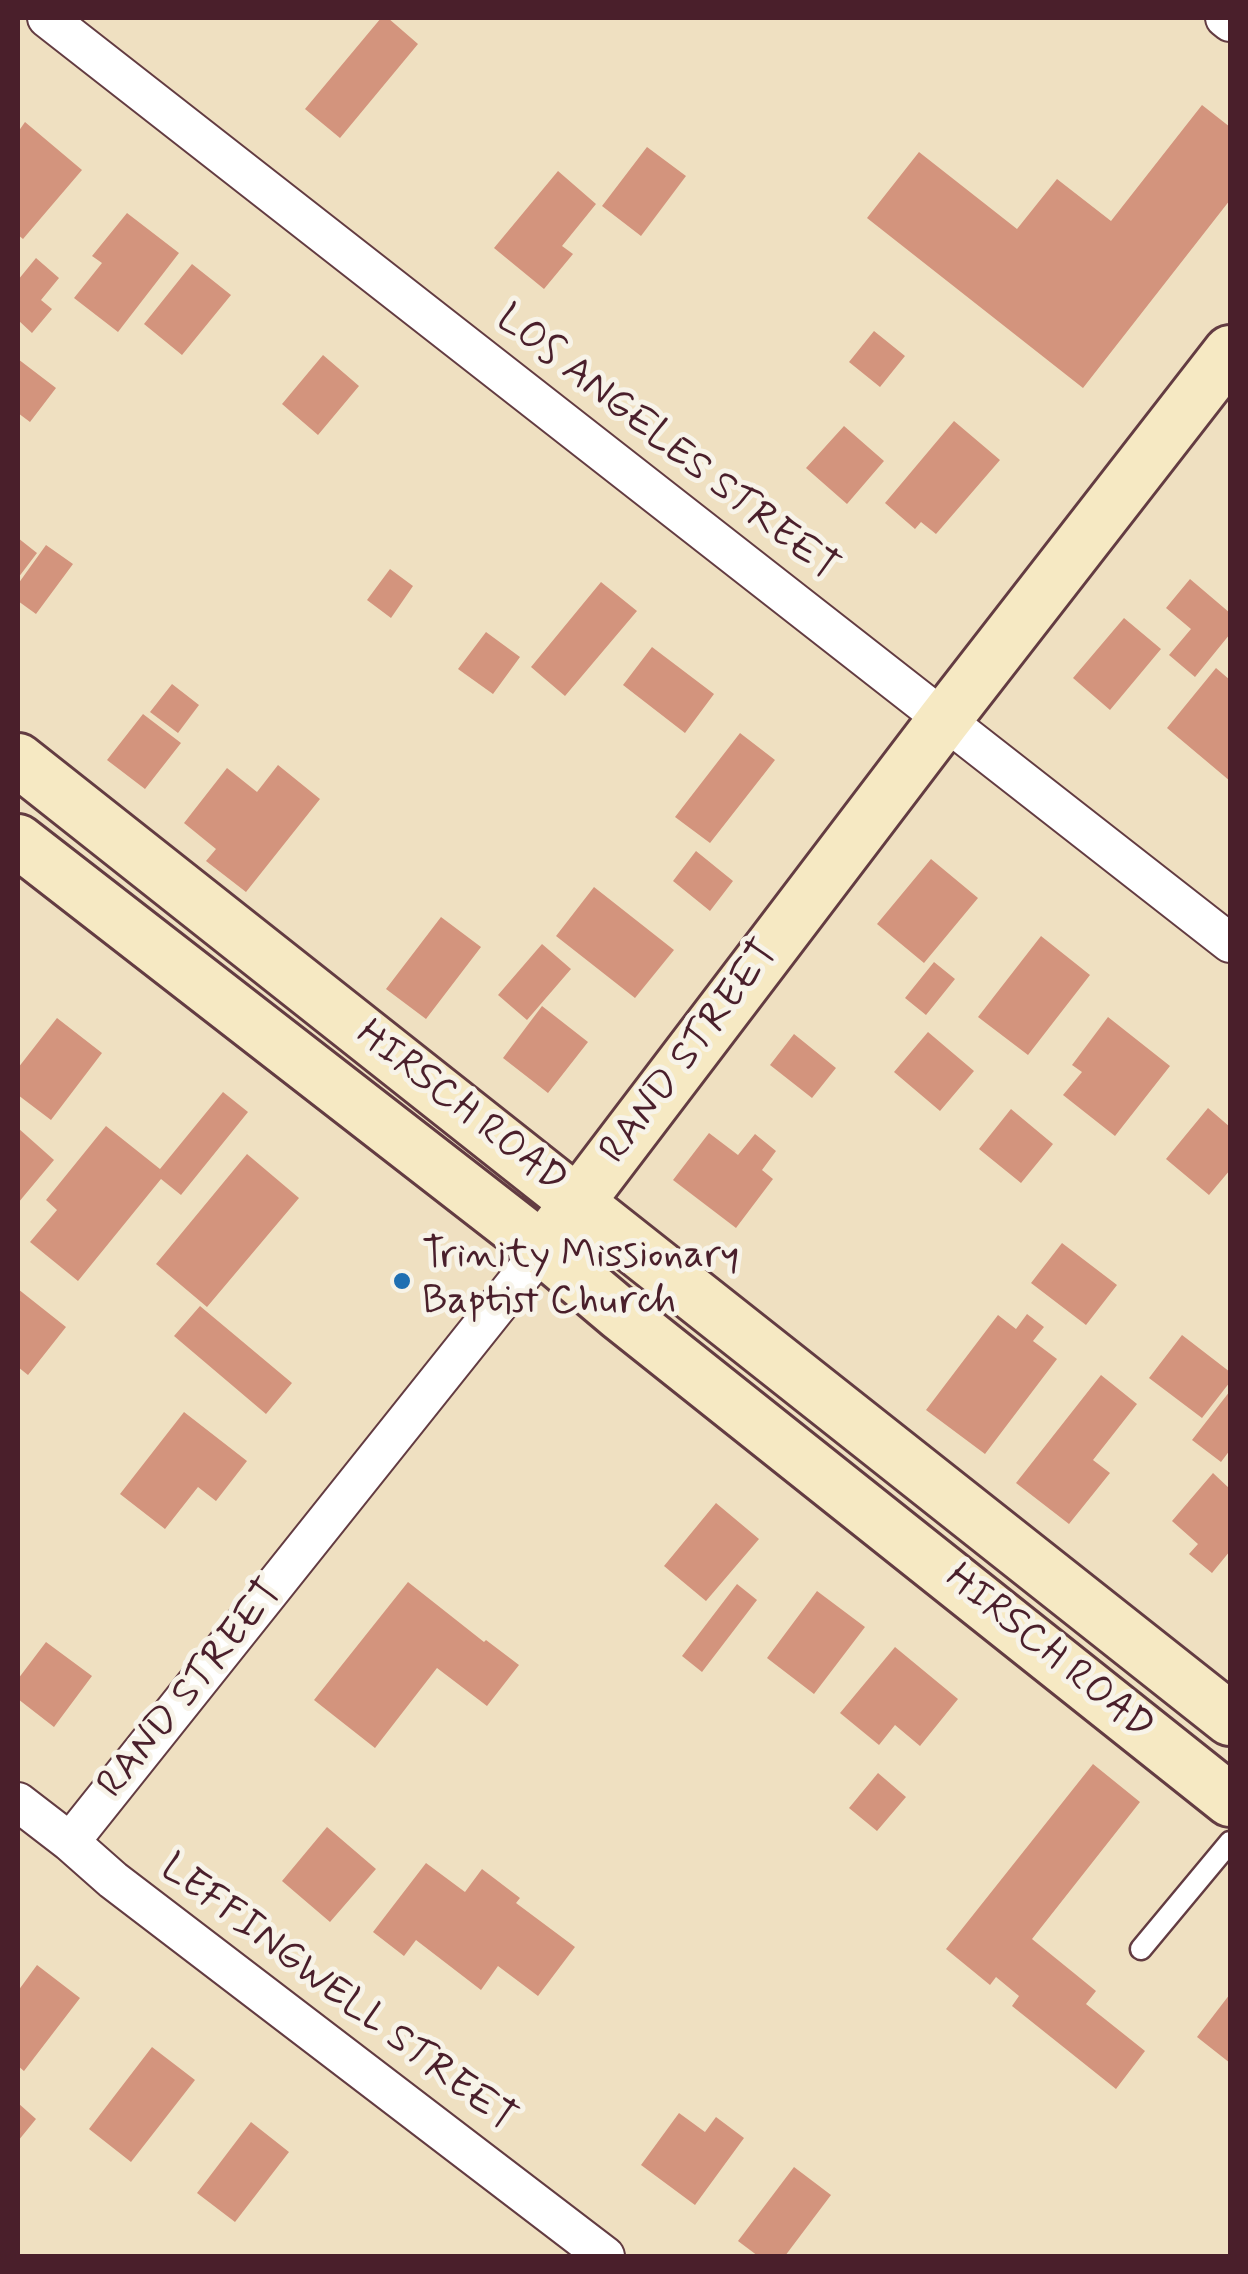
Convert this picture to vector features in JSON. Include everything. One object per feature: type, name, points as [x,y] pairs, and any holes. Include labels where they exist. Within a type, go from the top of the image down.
[{"type":"main road","name":"RAND STREET","points":[[542,1249],[1230,352]]},
{"type":"main road","name":"HIRSCH ROAD","points":[[18,760],[1230,1720]]},
{"type":"main road","name":"HIRSCH ROAD","points":[[18,842],[542,1249],[1230,1800]]},
{"type":"street","name":"LOS ANGELES STREET","points":[[48,18],[1230,942]]},
{"type":"street","name":"RAND STREET","points":[[70,1842],[542,1249]]},
{"type":"street","name":"LEFFINGWELL STREET","points":[[18,1802],[112,1880],[604,2256]]},
{"type":"lane","points":[[1141,1949],[1230,1842]]},
{"type":"building","points":[[381,18],[388,18],[418,44],[340,138],[305,109]]},
{"type":"building","points":[[1202,105],[1230,127],[1230,200],[1083,388],[867,218],[919,152],[1017,229],[1057,179],[1111,221]]},
{"type":"building","points":[[25,122],[82,170],[23,239],[18,235],[18,132]]},
{"type":"building","points":[[647,147],[686,176],[641,236],[602,206]]},
{"type":"building","points":[[558,171],[596,204],[562,246],[573,254],[544,289],[494,248]]},
{"type":"building","points":[[127,213],[179,253],[118,332],[74,298],[102,263],[92,256]]},
{"type":"building","points":[[36,258],[59,278],[41,300],[52,309],[32,333],[18,320],[18,280]]},
{"type":"building","points":[[192,264],[231,295],[182,355],[144,324]]},
{"type":"building","points":[[874,331],[905,356],[880,387],[849,362]]},
{"type":"building","points":[[323,355],[359,386],[318,435],[282,404]]},
{"type":"building","points":[[18,359],[56,388],[30,422],[18,413]]},
{"type":"building","points":[[954,421],[1000,460],[936,534],[921,522],[915,529],[885,503]]},
{"type":"building","points":[[844,426],[884,461],[847,504],[806,468]]},
{"type":"building","points":[[18,538],[37,553],[18,578]]},
{"type":"building","points":[[46,545],[73,564],[36,614],[18,601],[18,584]]},
{"type":"building","points":[[390,569],[413,586],[391,618],[367,600]]},
{"type":"building","points":[[1190,579],[1230,613],[1230,634],[1195,677],[1169,655],[1191,629],[1166,608]]},
{"type":"building","points":[[601,582],[637,611],[565,696],[531,667]]},
{"type":"building","points":[[1124,618],[1161,649],[1110,710],[1073,678]]},
{"type":"building","points":[[486,632],[520,657],[493,694],[458,669]]},
{"type":"building","points":[[652,647],[714,694],[685,733],[623,685]]},
{"type":"building","points":[[1216,668],[1230,680],[1230,781],[1167,728]]},
{"type":"building","points":[[172,684],[199,705],[178,733],[150,712]]},
{"type":"building","points":[[143,714],[181,743],[145,789],[107,760]]},
{"type":"building","points":[[740,733],[775,760],[710,843],[675,817]]},
{"type":"building","points":[[278,765],[320,799],[246,892],[206,861],[216,849],[184,823],[227,768],[257,792]]},
{"type":"building","points":[[696,851],[733,881],[710,911],[673,881]]},
{"type":"building","points":[[931,859],[978,898],[924,963],[877,924]]},
{"type":"building","points":[[594,887],[674,950],[635,998],[556,936]]},
{"type":"building","points":[[441,917],[481,947],[426,1019],[386,989]]},
{"type":"building","points":[[1041,936],[1090,975],[1028,1055],[978,1017]]},
{"type":"building","points":[[542,944],[571,969],[527,1020],[498,995]]},
{"type":"building","points":[[934,962],[955,979],[926,1015],[905,998]]},
{"type":"building","points":[[542,1006],[588,1042],[548,1093],[503,1058]]},
{"type":"building","points":[[1108,1017],[1170,1066],[1115,1136],[1063,1095],[1082,1072],[1072,1065]]},
{"type":"building","points":[[57,1018],[102,1053],[51,1120],[18,1095],[18,1068]]},
{"type":"building","points":[[928,1032],[974,1071],[940,1111],[894,1072]]},
{"type":"building","points":[[794,1034],[836,1068],[812,1098],[770,1065]]},
{"type":"building","points":[[223,1092],[248,1112],[181,1195],[161,1179],[78,1281],[30,1242],[57,1210],[46,1200],[106,1126],[160,1169]]},
{"type":"building","points":[[1208,1108],[1230,1127],[1230,1170],[1209,1195],[1166,1159]]},
{"type":"building","points":[[1011,1109],[1053,1144],[1021,1183],[979,1149]]},
{"type":"building","points":[[18,1128],[54,1160],[18,1203]]},
{"type":"building","points":[[709,1133],[738,1155],[755,1134],[776,1151],[762,1170],[773,1179],[736,1228],[673,1180]]},
{"type":"building","points":[[247,1154],[299,1198],[207,1307],[156,1264]]},
{"type":"building","points":[[1062,1243],[1117,1285],[1086,1325],[1031,1283]]},
{"type":"building","points":[[18,1289],[66,1327],[28,1375],[18,1367]]},
{"type":"building","points":[[200,1306],[292,1383],[266,1414],[174,1336]]},
{"type":"building","points":[[1027,1314],[1044,1327],[1033,1341],[1057,1359],[985,1454],[926,1410],[998,1315],[1016,1329]]},
{"type":"building","points":[[1182,1335],[1230,1372],[1230,1382],[1202,1418],[1149,1378]]},
{"type":"building","points":[[1101,1375],[1137,1404],[1093,1460],[1110,1473],[1069,1524],[1016,1483]]},
{"type":"building","points":[[1230,1391],[1230,1450],[1221,1462],[1192,1440]]},
{"type":"building","points":[[184,1412],[247,1461],[216,1501],[198,1487],[165,1529],[120,1494]]},
{"type":"building","points":[[1213,1473],[1230,1489],[1230,1551],[1212,1573],[1189,1554],[1198,1544],[1172,1521]]},
{"type":"building","points":[[716,1503],[759,1539],[706,1601],[664,1566]]},
{"type":"building","points":[[408,1582],[519,1665],[487,1706],[437,1668],[375,1748],[314,1700]]},
{"type":"building","points":[[737,1584],[757,1600],[702,1672],[682,1656]]},
{"type":"building","points":[[817,1591],[865,1627],[814,1694],[767,1658]]},
{"type":"building","points":[[46,1642],[92,1676],[54,1727],[18,1699],[18,1679]]},
{"type":"building","points":[[895,1647],[958,1699],[920,1746],[895,1725],[879,1745],[840,1713]]},
{"type":"building","points":[[1093,1764],[1140,1802],[1032,1939],[1096,1991],[1086,2004],[1145,2051],[1116,2089],[1012,2006],[1019,1996],[996,1977],[990,1985],[946,1949]]},
{"type":"building","points":[[878,1773],[906,1797],[877,1831],[849,1808]]},
{"type":"building","points":[[327,1827],[376,1869],[330,1922],[282,1881]]},
{"type":"building","points":[[426,1863],[465,1892],[482,1869],[520,1898],[516,1903],[575,1947],[538,1996],[498,1966],[481,1990],[416,1940],[404,1956],[373,1932]]},
{"type":"building","points":[[37,1965],[80,1998],[24,2071],[18,2066],[18,1991]]},
{"type":"building","points":[[1230,1994],[1230,2063],[1197,2037]]},
{"type":"building","points":[[152,2047],[195,2080],[131,2162],[89,2129]]},
{"type":"building","points":[[18,2103],[36,2119],[18,2141]]},
{"type":"building","points":[[679,2113],[705,2132],[716,2117],[744,2138],[695,2205],[641,2165]]},
{"type":"building","points":[[251,2122],[289,2152],[235,2222],[197,2193]]},
{"type":"building","points":[[794,2167],[831,2195],[785,2256],[758,2256],[738,2241]]},
{"type":"place","name":"Trinity Missionary Baptist Church","points":[[402,1281]]}]
